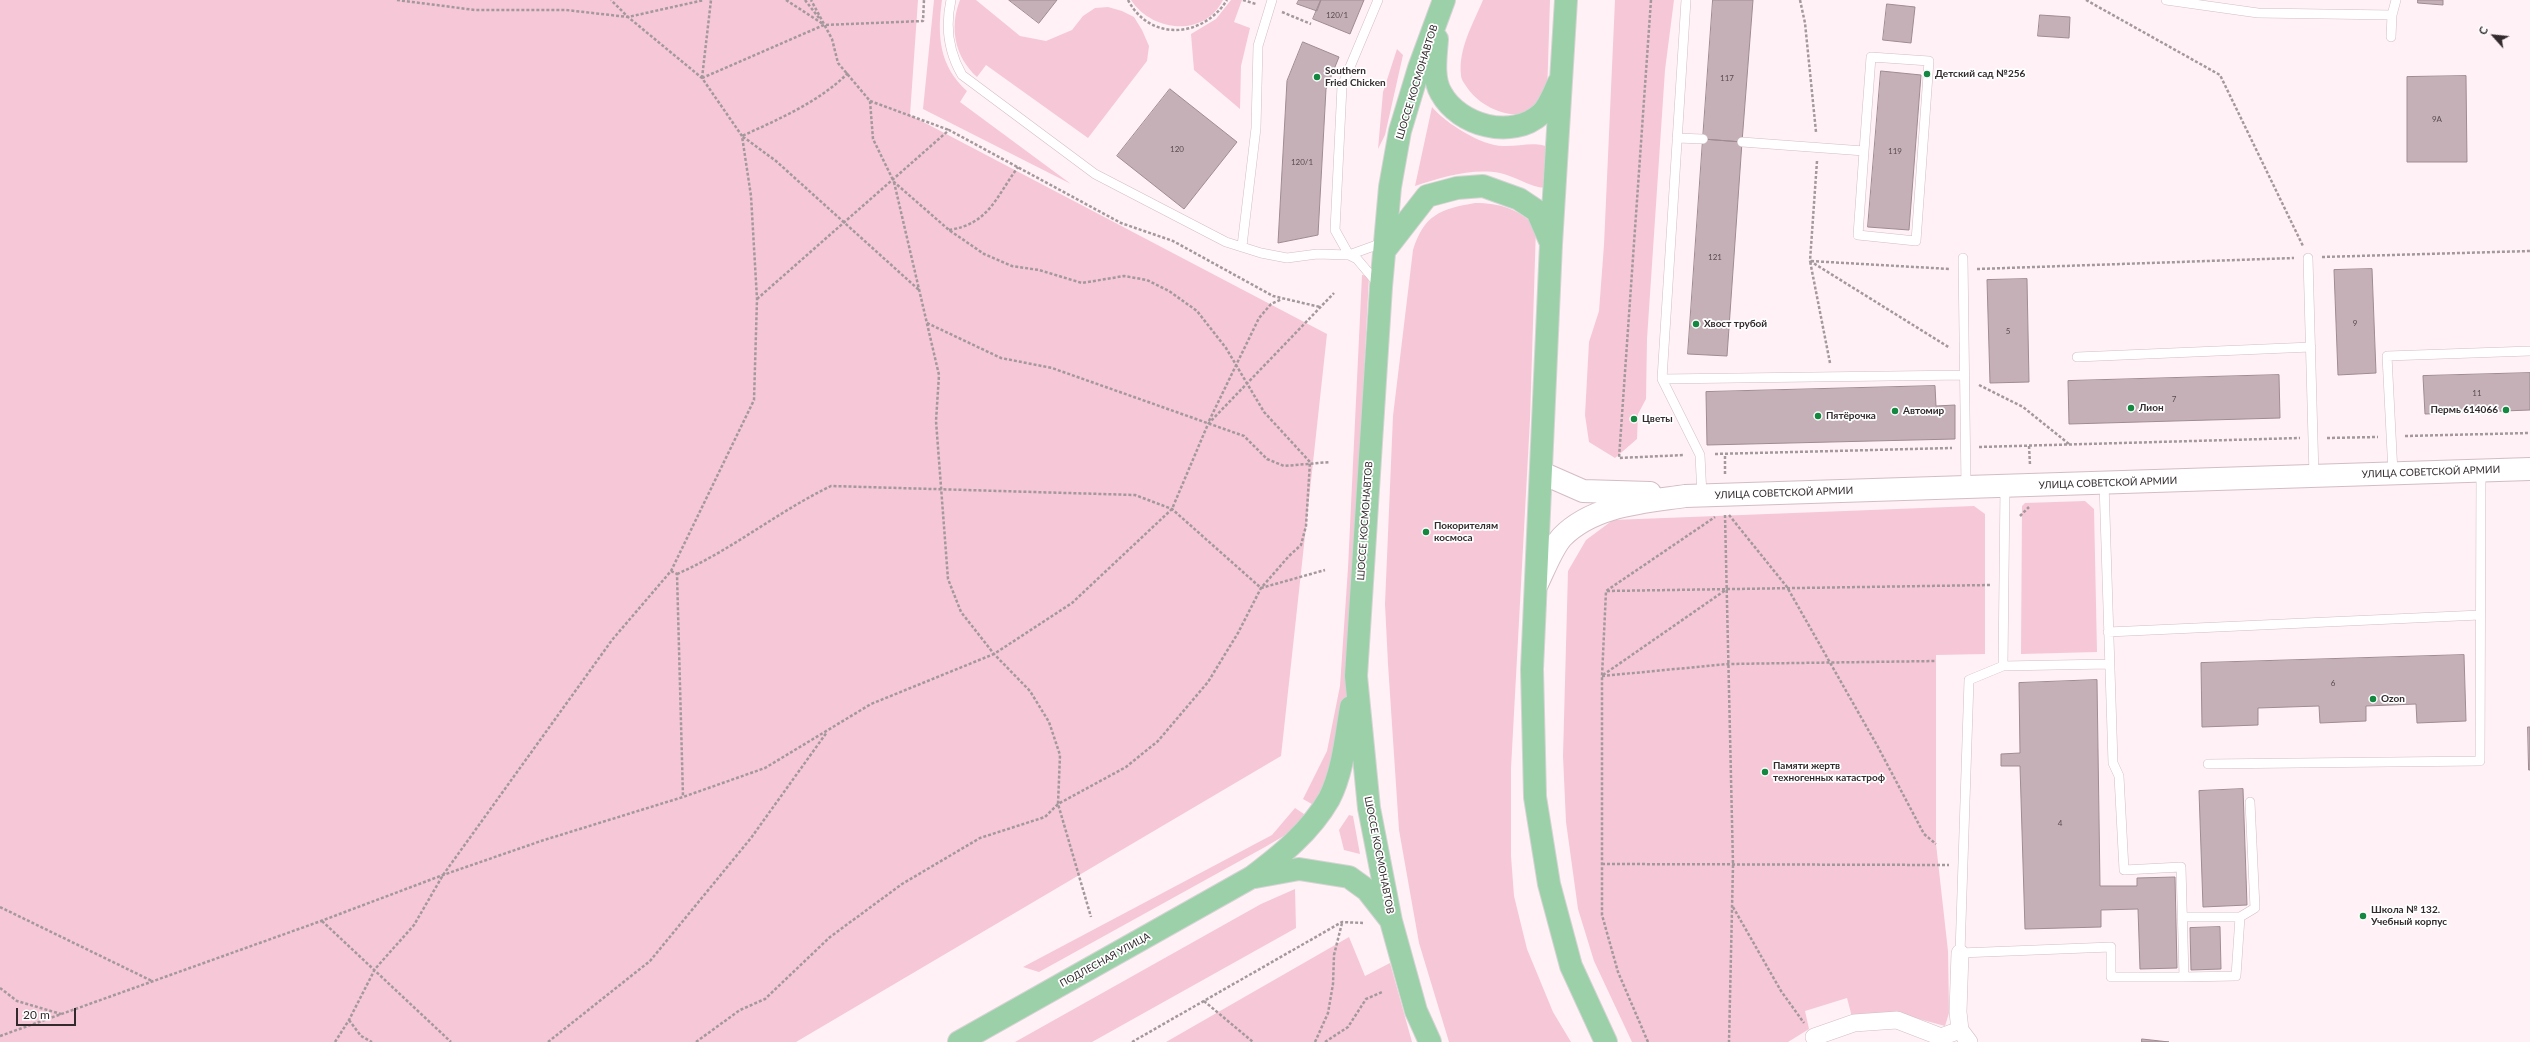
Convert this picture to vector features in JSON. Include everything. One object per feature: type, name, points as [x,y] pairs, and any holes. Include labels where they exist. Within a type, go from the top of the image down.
[{"type":"main road","points":[[1566,0],[1551,244],[1542,474],[1532,669],[1535,797],[1549,884],[1571,966],[1606,1042]]},
{"type":"main road","points":[[1441,8],[1436,68],[1440,92],[1453,108],[1475,123],[1503,128],[1527,124],[1542,113],[1562,77]]},
{"type":"main road","name":"ШОССЕ КОСМОНАВТОВ","points":[[1430,1042],[1416,1010],[1391,921],[1369,808],[1356,676],[1381,287],[1390,186],[1400,131],[1441,8]]},
{"type":"main road","points":[[1385,246],[1427,196],[1457,188],[1483,186],[1519,199],[1537,211],[1551,244]]},
{"type":"main road","points":[[1252,877],[1287,850],[1310,826],[1329,798],[1347,733],[1356,676]]},
{"type":"main road","points":[[1252,877],[1299,868],[1349,877],[1367,890],[1391,921]]},
{"type":"main road","name":"ПОДЛЕСНАЯ УЛИЦА","points":[[959,1042],[1252,877]]},
{"type":"street","name":"УЛИЦА СОВЕТСКОЙ АРМИИ","points":[[1536,586],[1562,538],[1587,518],[1634,504],[1693,496],[2530,469]]},
{"type":"street","name":"УЛИЦА СОВЕТСКОЙ АРМИИ","points":[[1542,474],[1583,491],[1639,492],[1693,496]]},
{"type":"street","points":[[1814,1037],[1854,1023],[1897,1020],[1941,1037],[1965,1036],[1958,1012],[1960,952]]},
{"type":"lane","points":[[951,0],[948,14],[948,36],[952,58],[962,75],[972,84],[1095,174],[1226,242],[1287,258],[1317,254],[1350,255],[1385,246]]},
{"type":"lane","points":[[1242,246],[1256,128],[1258,46],[1272,0]]},
{"type":"lane","points":[[1378,0],[1342,86],[1335,230],[1350,255],[1357,260],[1381,287]]},
{"type":"lane","points":[[1686,0],[1662,379],[1700,455],[1693,496]]},
{"type":"lane","points":[[2166,0],[2258,13],[2392,15]]},
{"type":"lane","points":[[2391,37],[2392,15],[2396,0]]},
{"type":"lane","points":[[1871,56],[1929,61],[1916,241],[1858,235],[1864,151],[1871,56]]},
{"type":"lane","points":[[1677,138],[1703,139]]},
{"type":"lane","points":[[1742,142],[1864,151]]},
{"type":"lane","points":[[1962,258],[1966,487]]},
{"type":"lane","points":[[2308,258],[2314,476]]},
{"type":"lane","points":[[2077,357],[2311,347]]},
{"type":"lane","points":[[2393,473],[2387,356],[2530,351]]},
{"type":"lane","points":[[1662,379],[1965,375]]},
{"type":"lane","points":[[2208,764],[2480,761],[2481,470]]},
{"type":"lane","points":[[2104,483],[2108,664],[2113,763],[2120,776],[2124,870],[2181,867],[2184,976]]},
{"type":"lane","points":[[2003,666],[2005,486]]},
{"type":"lane","points":[[2108,632],[2480,615]]},
{"type":"lane","points":[[2108,664],[2003,666],[1969,680],[1960,952],[2111,947],[2111,977],[2236,976],[2240,917]]},
{"type":"lane","points":[[2182,917],[2240,917],[2255,908],[2250,802]]},
{"type":"path","points":[[397,0],[475,10],[566,10],[628,17],[704,0]]},
{"type":"path","points":[[611,0],[628,17],[702,78],[742,136],[776,161],[920,290]]},
{"type":"path","points":[[702,78],[711,0]]},
{"type":"path","points":[[786,0],[824,25]]},
{"type":"path","points":[[805,0],[824,25]]},
{"type":"path","points":[[810,0],[832,39],[838,63],[848,73],[870,101],[949,130],[1121,223],[1173,241],[1273,296],[1320,307]]},
{"type":"path","points":[[702,78],[824,25],[923,20],[924,0]]},
{"type":"path","points":[[1128,0],[1132,8],[1147,22],[1165,30],[1185,30],[1203,24],[1219,12],[1227,0]]},
{"type":"path","points":[[1651,0],[1619,458],[1965,447],[2530,433]]},
{"type":"path","points":[[2086,0],[2220,75],[2308,258]]},
{"type":"path","points":[[1298,18],[1311,24]]},
{"type":"path","points":[[742,136],[780,119],[833,88],[848,73]]},
{"type":"path","points":[[870,101],[873,139],[894,182],[939,375],[936,420],[940,490],[948,579],[961,612],[994,654],[1030,691],[1049,722],[1060,755],[1058,804],[1091,917]]},
{"type":"path","points":[[757,299],[844,223],[892,178],[949,130]]},
{"type":"path","points":[[335,1042],[349,1020],[375,969],[414,925],[443,874],[612,640],[671,571],[754,400],[757,299],[751,196],[742,136]]},
{"type":"path","points":[[949,230],[974,224],[986,213],[1018,167]]},
{"type":"path","points":[[696,1042],[740,1010],[765,999],[830,937],[902,884],[980,838],[1044,817],[1058,804],[1126,767],[1158,741],[1208,682],[1238,633],[1261,588],[1289,556],[1301,545],[1306,526],[1310,462],[1264,412],[1226,348],[1197,311],[1169,291],[1147,280],[1124,276],[1082,283],[1038,270],[1012,266],[984,254],[949,230],[894,182]]},
{"type":"path","points":[[1832,377],[1810,261],[1963,269],[2530,250]]},
{"type":"path","points":[[1208,424],[1334,293]]},
{"type":"path","points":[[0,1036],[322,921],[443,874],[541,841],[683,797],[765,768],[871,704],[994,654],[1072,604],[1172,509],[1208,424],[1259,318],[1270,304],[1282,298]]},
{"type":"path","points":[[927,323],[1001,358],[1052,368],[1244,436],[1266,459],[1284,466],[1310,462],[1330,462]]},
{"type":"path","points":[[671,571],[677,574],[710,560],[807,497],[831,486],[1136,495],[1172,509],[1261,588]]},
{"type":"path","points":[[1725,510],[1787,587],[1831,662],[1924,834],[1936,844]]},
{"type":"path","points":[[1725,510],[1733,865],[1729,1042]]},
{"type":"path","points":[[1606,591],[1725,510]]},
{"type":"path","points":[[1261,588],[1325,570]]},
{"type":"path","points":[[677,574],[683,797]]},
{"type":"path","points":[[1606,591],[1787,587],[2003,586]]},
{"type":"path","points":[[1602,676],[1727,588]]},
{"type":"path","points":[[1606,591],[1602,676],[1602,915],[1618,972],[1648,1042]]},
{"type":"path","points":[[1602,676],[1728,664],[1936,661]]},
{"type":"path","points":[[548,1042],[650,961],[750,838],[827,731],[871,704]]},
{"type":"path","points":[[1602,864],[1963,865]]},
{"type":"path","points":[[1732,906],[1781,991],[1814,1037]]},
{"type":"path","points":[[0,907],[152,982]]},
{"type":"path","points":[[322,921],[375,969],[451,1042]]},
{"type":"path","points":[[1132,1042],[1342,922],[1362,923]]},
{"type":"path","points":[[1315,1042],[1328,1013],[1334,984],[1334,955],[1342,922]]},
{"type":"path","points":[[0,988],[17,1001],[62,1014]]},
{"type":"path","points":[[1325,1042],[1348,1027],[1366,999],[1382,992]]},
{"type":"path","points":[[1204,1002],[1253,1042]]},
{"type":"path","points":[[349,1020],[362,1036],[372,1042]]},
{"type":"shaded area","points":[[0,0],[918,0],[910,115],[1327,334],[1281,756],[796,1042],[0,1042]]},
{"type":"shaded area","points":[[934,0],[942,0],[940,13],[940,38],[945,60],[958,81],[967,91],[960,102],[1071,184],[923,109]]},
{"type":"shaded area","points":[[960,0],[976,0],[1020,36],[1046,41],[1072,30],[1083,16],[1095,8],[1108,7],[1122,11],[1134,17],[1142,30],[1149,46],[1147,61],[1088,138],[986,65],[977,77],[964,60],[956,42],[955,21]]},
{"type":"shaded area","points":[[1131,0],[1223,0],[1214,12],[1204,21],[1191,25],[1178,26],[1164,24],[1152,19],[1140,11]]},
{"type":"shaded area","points":[[1231,0],[1242,0],[1234,22],[1250,28],[1241,66],[1240,109],[1194,70],[1191,34],[1216,19]]},
{"type":"shaded area","points":[[1483,0],[1550,0],[1547,95],[1538,108],[1529,113],[1508,114],[1488,106],[1479,101],[1472,94],[1462,79],[1461,65],[1464,46]]},
{"type":"shaded area","points":[[1615,0],[1674,0],[1665,70],[1647,339],[1646,399],[1638,414],[1637,439],[1615,458],[1589,442],[1585,415],[1589,342],[1599,311],[1604,245]]},
{"type":"shaded area","points":[[1397,49],[1403,55],[1385,135],[1378,149],[1383,92]]},
{"type":"shaded area","points":[[1432,107],[1446,120],[1464,132],[1485,142],[1503,146],[1534,144],[1546,146],[1551,149],[1550,187],[1538,187],[1500,173],[1489,172],[1457,174],[1415,186]]},
{"type":"shaded area","points":[[1475,203],[1493,204],[1516,211],[1536,227],[1530,419],[1511,768],[1511,856],[1514,896],[1527,949],[1553,1012],[1571,1042],[1449,1042],[1419,943],[1399,830],[1385,604],[1393,416],[1413,250],[1417,238],[1428,221],[1443,211]]},
{"type":"shaded area","points":[[1362,275],[1369,276],[1347,699],[1334,771],[1317,807],[1303,799],[1327,751],[1340,686],[1348,568]]},
{"type":"shaded area","points":[[2085,501],[2094,509],[2097,652],[2021,654],[2022,506],[2025,503]]},
{"type":"shaded area","points":[[1974,506],[1985,514],[1985,654],[1936,655],[1936,844],[1948,951],[1949,1013],[1945,1026],[1897,1013],[1852,1017],[1847,998],[1805,1011],[1809,1029],[1788,1042],[1632,1042],[1594,961],[1578,909],[1566,822],[1563,756],[1568,571],[1586,540],[1613,520]]},
{"type":"shaded area","points":[[1295,808],[1307,816],[1299,827],[1265,847],[1039,972],[1023,967],[1272,835]]},
{"type":"shaded area","points":[[1349,815],[1353,816],[1360,854],[1344,850],[1339,830]]},
{"type":"shaded area","points":[[1295,889],[1296,928],[1092,1042],[1015,1042],[1261,904]]},
{"type":"shaded area","points":[[1349,937],[1365,976],[1390,963],[1412,1042],[1166,1042]]},
{"type":"building","points":[[1009,0],[1057,0],[1039,23]]},
{"type":"building","points":[[1299,0],[1321,0],[1317,11],[1297,4]]},
{"type":"building","points":[[1321,0],[1364,0],[1350,34],[1313,19]]},
{"type":"building","points":[[1713,0],[1753,0],[1742,142],[1703,139]]},
{"type":"building","points":[[2418,0],[2443,0],[2443,5],[2418,3]]},
{"type":"building","points":[[1887,4],[1915,7],[1911,43],[1883,40]]},
{"type":"building","points":[[2040,15],[2070,17],[2069,38],[2038,36]]},
{"type":"building","points":[[1303,42],[1339,57],[1326,89],[1318,235],[1278,243],[1287,81]]},
{"type":"building","points":[[1881,71],[1921,75],[1909,230],[1868,227]]},
{"type":"building","points":[[2466,76],[2467,162],[2407,162],[2407,77]]},
{"type":"building","points":[[1170,89],[1237,142],[1184,209],[1117,156]]},
{"type":"building","points":[[1703,139],[1742,142],[1727,356],[1688,354]]},
{"type":"building","points":[[2372,269],[2376,373],[2338,375],[2334,270]]},
{"type":"building","points":[[2027,279],[2029,382],[1990,383],[1987,280]]},
{"type":"building","points":[[2530,373],[2530,410],[2425,414],[2423,376]]},
{"type":"building","points":[[2279,375],[2280,418],[2069,424],[2068,381]]},
{"type":"building","points":[[1935,386],[1936,406],[1955,405],[1955,439],[1707,445],[1706,392]]},
{"type":"building","points":[[2464,655],[2466,721],[2417,723],[2416,704],[2366,706],[2366,721],[2320,723],[2319,706],[2258,708],[2258,725],[2202,727],[2201,663]]},
{"type":"building","points":[[2097,680],[2100,886],[2137,886],[2137,878],[2175,877],[2177,968],[2140,969],[2138,909],[2101,910],[2101,927],[2025,929],[2020,766],[2001,766],[2001,754],[2020,753],[2019,683]]},
{"type":"building","points":[[2528,727],[2530,727],[2530,770],[2529,770]]},
{"type":"building","points":[[2243,789],[2247,905],[2203,907],[2199,791]]},
{"type":"building","points":[[2220,927],[2221,969],[2191,970],[2190,928]]},
{"type":"building","points":[[2142,1039],[2169,1042],[2142,1042]]},
{"type":"place","name":"Детский сад №256","points":[[1927,74]]},
{"type":"place","name":"Southern Fried Chicken","points":[[1317,77]]},
{"type":"place","name":"Хвост трубой","points":[[1696,324]]},
{"type":"place","name":"Лион","points":[[2131,408]]},
{"type":"place","name":"Пермь 614066","points":[[2506,410]]},
{"type":"place","name":"Автомир","points":[[1895,411]]},
{"type":"place","name":"Пятёрочка","points":[[1818,416]]},
{"type":"place","name":"Цветы","points":[[1634,419]]},
{"type":"place","name":"Покорителям космоса","points":[[1426,532]]},
{"type":"place","name":"Ozon","points":[[2373,699]]},
{"type":"place","name":"Памяти жертв техногенных катастроф","points":[[1765,772]]},
{"type":"place","name":"Школа № 132. Учебный корпус","points":[[2363,916]]}]
